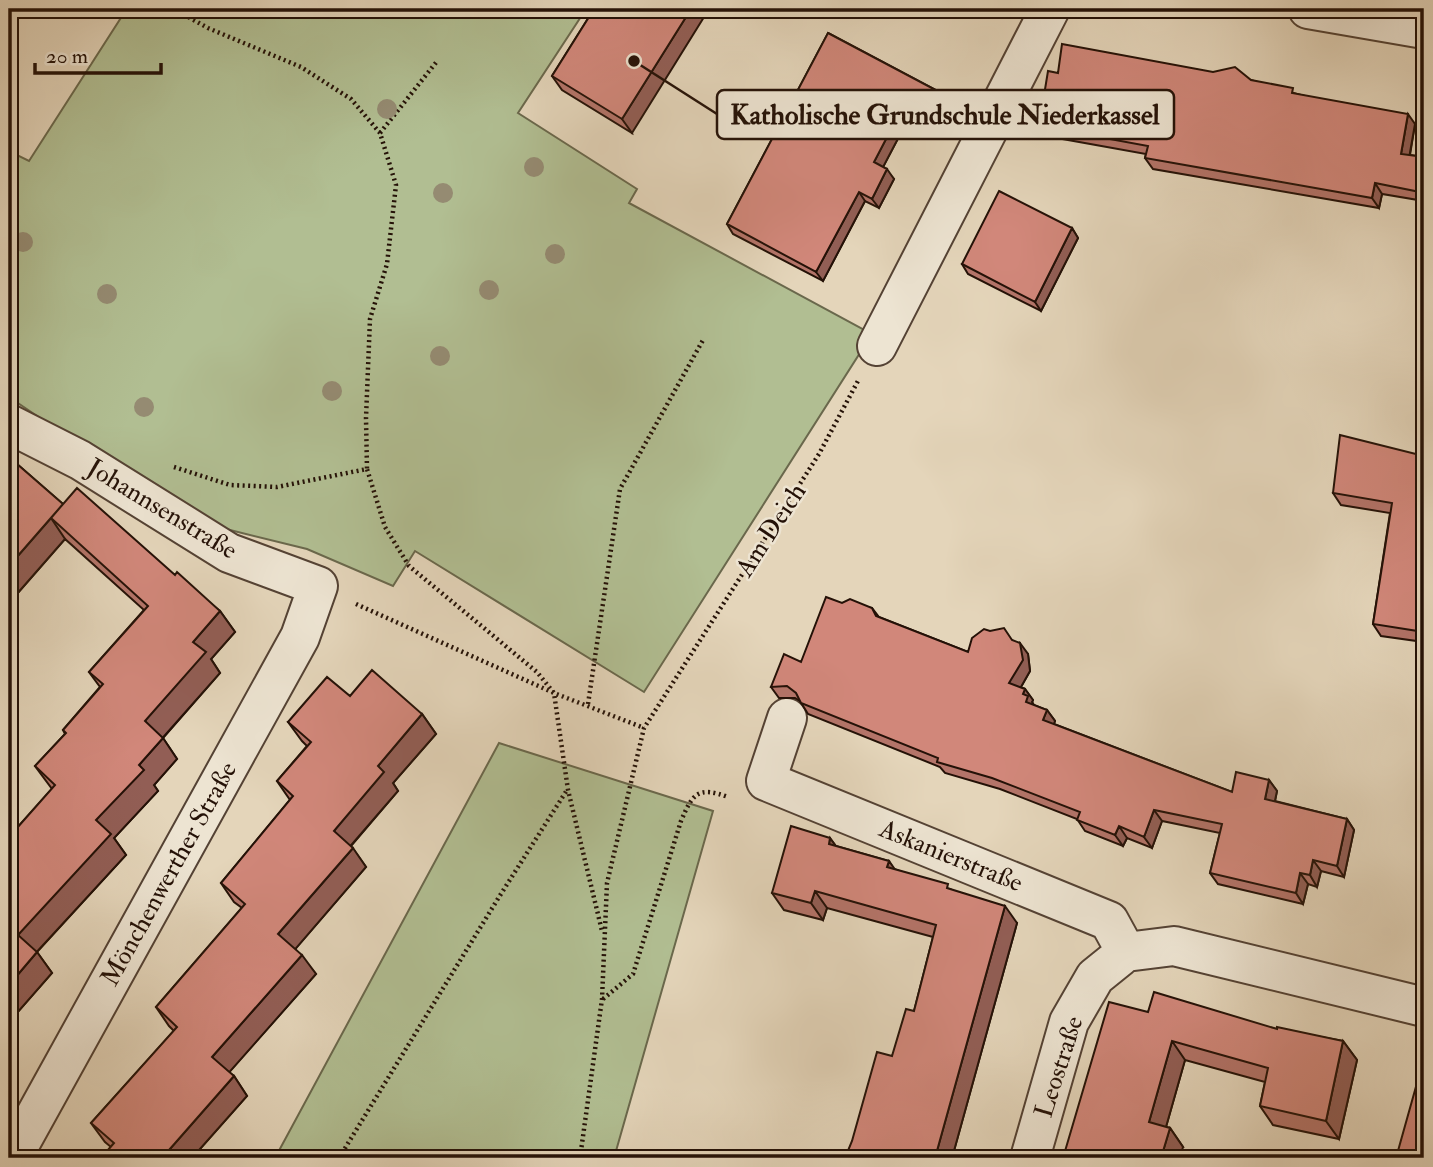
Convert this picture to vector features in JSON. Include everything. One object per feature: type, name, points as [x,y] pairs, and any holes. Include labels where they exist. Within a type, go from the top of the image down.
[{"type":"street","points":[[877,346],[1049,9]]},
{"type":"street","points":[[1308,9],[1424,29]]},
{"type":"street","name":"Johannsenstraße","points":[[9,424],[80,460],[229,553],[318,586]]},
{"type":"street","name":"Mönchenwerther Straße","points":[[12,1158],[300,637],[318,586]]},
{"type":"street","points":[[766,781],[787,718]]},
{"type":"street","name":"Askanierstraße","points":[[766,781],[1109,921],[1126,952]]},
{"type":"street","points":[[1126,952],[1174,946],[1424,1007]]},
{"type":"street","name":"Leostraße","points":[[1030,1158],[1069,1022],[1095,977],[1126,952]]},
{"type":"path","points":[[174,9],[208,28],[301,67],[351,99],[380,133],[396,185],[387,264],[370,319],[367,469],[385,527],[409,566],[537,672],[554,693],[568,790],[603,937],[602,999],[580,1158]]},
{"type":"path","points":[[380,133],[438,60]]},
{"type":"path","points":[[588,704],[620,489],[703,340]]},
{"type":"path","name":"Am Deich","points":[[603,937],[607,883],[644,728],[819,454],[877,346]]},
{"type":"path","points":[[171,466],[230,485],[277,487],[367,469]]},
{"type":"path","points":[[318,586],[554,693],[644,728]]},
{"type":"path","points":[[602,999],[633,974],[689,803],[696,794],[708,790],[742,802],[766,781]]},
{"type":"path","points":[[339,1158],[568,790]]},
{"type":"green space","points":[[118,9],[586,9],[518,113],[637,189],[629,203],[872,334],[644,692],[415,551],[393,586],[307,549],[226,529],[46,422],[9,397],[9,151],[29,161],[124,13]]},
{"type":"green space","points":[[499,743],[713,811],[614,1158],[275,1158]]},
{"type":"building","points":[[594,9],[691,9],[622,119],[552,76]]},
{"type":"building","points":[[828,33],[964,105],[961,112],[846,92],[897,118],[874,162],[887,169],[872,199],[859,192],[816,272],[727,224]]},
{"type":"building","points":[[1062,44],[1213,72],[1235,67],[1251,80],[1293,88],[1292,93],[1408,114],[1401,154],[1424,157],[1420,192],[1375,183],[1372,198],[1145,158],[1148,146],[1039,126],[1048,71],[1058,73]]},
{"type":"building","points":[[999,191],[1072,228],[1035,302],[962,264]]},
{"type":"building","points":[[1340,435],[1424,456],[1424,632],[1373,624],[1392,503],[1333,493]]},
{"type":"building","points":[[9,457],[63,504],[9,566]]},
{"type":"building","points":[[77,488],[220,611],[193,642],[206,652],[145,721],[163,738],[139,765],[144,770],[96,820],[111,834],[18,935],[37,952],[9,985],[9,837],[55,785],[35,766],[66,733],[63,730],[103,684],[89,672],[148,606],[51,518]]},
{"type":"building","points":[[826,597],[842,603],[850,599],[872,608],[876,616],[968,652],[972,638],[984,629],[990,631],[1004,628],[1012,640],[1020,643],[1023,660],[1009,683],[1025,689],[1023,694],[1028,696],[1026,702],[1047,710],[1043,720],[1232,792],[1236,772],[1269,780],[1265,799],[1347,819],[1337,866],[1313,860],[1310,875],[1300,873],[1296,893],[1210,873],[1222,824],[1154,810],[1144,837],[1119,826],[1115,835],[1077,820],[1080,812],[992,778],[937,762],[938,758],[801,703],[796,693],[787,686],[771,687],[784,654],[801,662]]},
{"type":"building","points":[[372,670],[422,714],[378,766],[384,772],[334,831],[353,848],[278,934],[302,955],[212,1057],[234,1076],[162,1158],[101,1158],[114,1143],[91,1123],[177,1027],[156,1007],[245,904],[221,883],[293,796],[277,781],[311,742],[288,722],[327,677],[350,696]]},
{"type":"building","points":[[791,826],[830,838],[829,844],[889,861],[887,867],[948,884],[947,888],[1005,906],[935,1158],[845,1158],[877,1052],[892,1056],[906,1009],[914,1011],[936,925],[815,891],[811,903],[772,893]]},
{"type":"building","points":[[1154,992],[1277,1029],[1343,1041],[1326,1121],[1260,1106],[1268,1068],[1172,1041],[1149,1122],[1170,1128],[1161,1158],[1063,1158],[1109,1002],[1148,1012]]},
{"type":"building","points":[[1424,1058],[1424,1158],[1396,1158]]},
{"type":"place","name":"Katholische Grundschule Niederkassel","points":[[634,61]]}]
